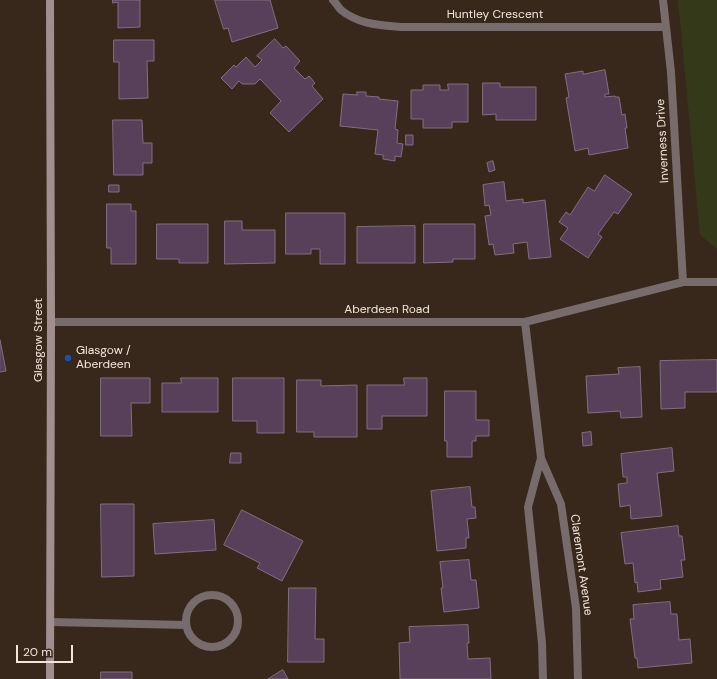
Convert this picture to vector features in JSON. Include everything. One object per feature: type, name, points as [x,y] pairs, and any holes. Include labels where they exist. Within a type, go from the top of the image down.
[{"type":"street","name":"Glasgow Street","points":[[50,0],[50,679]]},
{"type":"street","name":"Huntley Crescent","points":[[333,0],[340,10],[355,19],[372,24],[400,27],[666,27]]},
{"type":"street","name":"Inverness Drive","points":[[663,0],[671,72],[683,282]]},
{"type":"street","name":"Aberdeen Road","points":[[51,322],[525,322],[683,282],[717,282]]},
{"type":"street","name":"Claremont Avenue","points":[[525,322],[541,458],[561,504],[576,608],[578,679]]},
{"type":"street","name":"Claremont Avenue","points":[[541,458],[528,507],[542,643],[543,679]]},
{"type":"street","points":[[203,596],[220,596],[232,603],[238,616],[238,626],[234,636],[223,646],[207,647],[199,644],[192,638],[186,625],[188,611],[193,603],[203,596]]},
{"type":"street","points":[[51,622],[186,625]]},
{"type":"green space","points":[[678,0],[717,0],[717,249],[700,235]]},
{"type":"building","points":[[113,0],[140,0],[140,27],[118,28],[118,2],[113,3]]},
{"type":"building","points":[[215,0],[270,0],[278,28],[232,42],[228,28],[224,29]]},
{"type":"building","points":[[275,39],[283,48],[286,46],[300,61],[294,68],[305,79],[309,76],[315,83],[312,86],[323,99],[289,132],[270,113],[281,101],[260,79],[255,84],[242,84],[239,81],[232,89],[221,78],[234,65],[236,67],[246,57],[255,67],[262,60],[257,56]]},
{"type":"building","points":[[114,40],[154,40],[154,61],[147,61],[148,98],[119,99],[119,62],[114,62]]},
{"type":"building","points":[[605,70],[609,94],[605,94],[605,97],[619,97],[622,115],[625,114],[627,128],[625,128],[628,148],[589,155],[588,148],[575,151],[566,98],[569,97],[565,74],[583,71],[583,74]]},
{"type":"building","points":[[483,83],[500,83],[500,87],[536,87],[536,120],[496,120],[496,114],[483,115]]},
{"type":"building","points":[[448,84],[468,84],[468,122],[452,122],[452,128],[423,128],[423,119],[411,119],[411,90],[423,90],[423,85],[440,85],[440,90],[448,90]]},
{"type":"building","points":[[357,92],[366,92],[366,96],[379,97],[379,99],[398,101],[395,129],[398,130],[397,143],[403,144],[401,157],[395,156],[395,161],[383,159],[383,155],[375,154],[378,130],[340,126],[343,94],[357,95]]},
{"type":"building","points":[[113,120],[142,120],[143,143],[152,143],[152,163],[143,163],[143,175],[114,175]]},
{"type":"building","points":[[406,135],[413,135],[413,145],[406,145]]},
{"type":"building","points":[[493,161],[495,170],[489,172],[487,163]]},
{"type":"building","points":[[605,175],[632,194],[618,214],[614,212],[598,234],[602,237],[588,258],[560,239],[568,228],[559,222],[566,212],[570,215],[588,187],[594,191]]},
{"type":"building","points":[[504,182],[506,201],[523,199],[523,203],[545,200],[551,257],[529,259],[527,242],[513,244],[514,253],[495,255],[493,244],[489,245],[485,216],[491,215],[489,205],[485,206],[483,185]]},
{"type":"building","points":[[109,185],[119,185],[119,192],[109,192]]},
{"type":"building","points":[[107,204],[131,204],[131,211],[136,211],[136,264],[111,264],[111,248],[107,248]]},
{"type":"building","points":[[286,213],[345,213],[345,264],[320,264],[320,249],[311,249],[311,254],[286,254]]},
{"type":"building","points":[[225,221],[242,221],[242,230],[275,230],[275,263],[225,264]]},
{"type":"building","points":[[157,224],[208,224],[208,263],[179,263],[179,259],[157,259]]},
{"type":"building","points":[[424,224],[475,224],[475,259],[453,259],[453,262],[424,263]]},
{"type":"building","points":[[415,226],[415,263],[357,263],[357,227]]},
{"type":"building","points":[[0,340],[6,371],[0,372]]},
{"type":"building","points":[[717,360],[717,392],[685,392],[685,408],[661,409],[660,361]]},
{"type":"building","points":[[640,367],[642,417],[621,418],[620,411],[588,413],[586,376],[619,374],[618,368]]},
{"type":"building","points":[[101,378],[150,378],[150,403],[131,403],[132,436],[101,436]]},
{"type":"building","points":[[181,378],[218,378],[218,412],[162,412],[162,383],[181,383]]},
{"type":"building","points":[[233,378],[284,378],[284,433],[257,433],[257,421],[233,421]]},
{"type":"building","points":[[404,378],[427,378],[427,416],[382,416],[382,429],[367,429],[367,385],[404,385]]},
{"type":"building","points":[[297,380],[321,380],[321,386],[357,385],[357,437],[314,437],[314,432],[297,432]]},
{"type":"building","points":[[445,391],[476,391],[476,420],[489,420],[489,436],[476,436],[476,441],[472,441],[472,457],[447,457],[447,441],[445,441]]},
{"type":"building","points":[[591,432],[592,445],[583,446],[582,433]]},
{"type":"building","points":[[672,448],[674,471],[657,473],[662,516],[631,519],[630,505],[620,507],[618,484],[627,483],[627,477],[623,477],[621,454]]},
{"type":"building","points":[[231,453],[241,453],[241,463],[230,463]]},
{"type":"building","points":[[470,487],[472,507],[475,507],[476,518],[467,519],[469,538],[466,538],[466,548],[437,551],[431,491]]},
{"type":"building","points":[[101,504],[134,504],[134,576],[102,577]]},
{"type":"building","points":[[242,510],[303,541],[282,581],[257,568],[260,563],[224,545]]},
{"type":"building","points":[[214,520],[216,550],[155,554],[153,524]]},
{"type":"building","points":[[678,526],[679,536],[682,536],[685,560],[681,560],[683,577],[660,580],[661,589],[638,592],[637,582],[635,583],[633,563],[625,564],[621,533]]},
{"type":"building","points":[[469,560],[471,580],[476,580],[479,608],[444,612],[440,562]]},
{"type":"building","points":[[289,588],[316,588],[315,639],[324,639],[324,662],[288,662]]},
{"type":"building","points":[[670,602],[671,614],[677,614],[679,640],[690,639],[692,663],[638,668],[637,658],[635,658],[630,619],[634,619],[633,605]]},
{"type":"building","points":[[468,625],[468,659],[490,658],[491,679],[400,679],[399,643],[410,642],[409,627]]},
{"type":"building","points":[[283,670],[288,679],[268,679]]},
{"type":"building","points":[[101,672],[132,672],[132,679],[101,679]]},
{"type":"place","name":"Glasgow / Aberdeen","points":[[68,358]]}]
